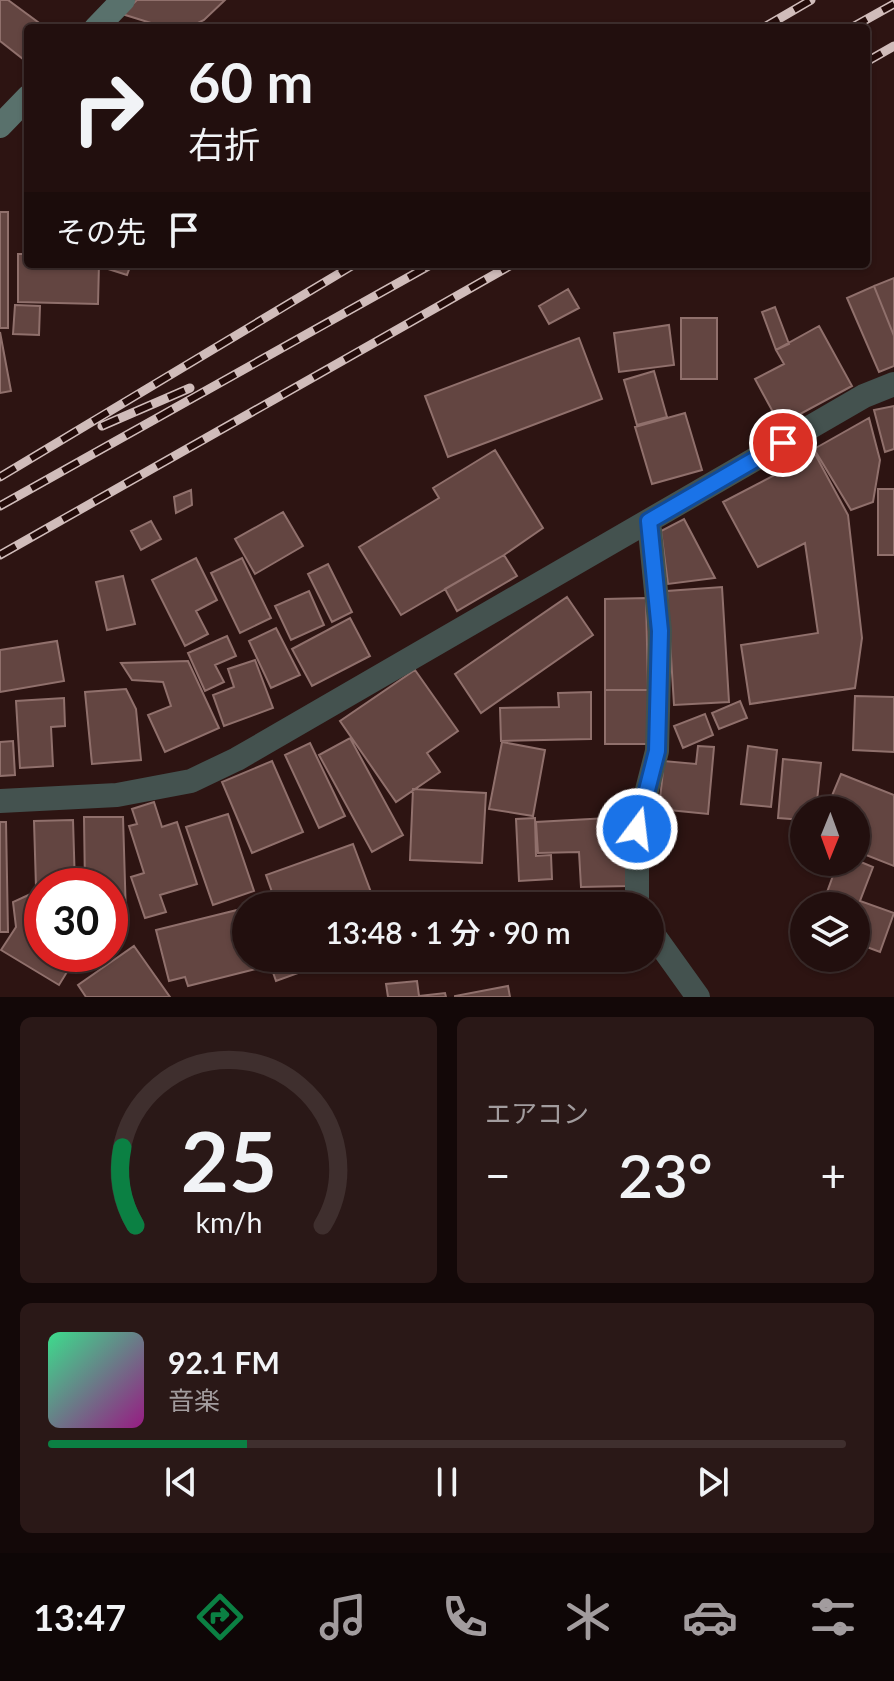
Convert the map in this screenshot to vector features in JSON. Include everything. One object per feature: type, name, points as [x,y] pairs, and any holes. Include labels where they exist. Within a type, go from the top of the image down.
[{"type":"main road","points":[[100,24],[123,0]]},
{"type":"main road","points":[[0,126],[24,101]]},
{"type":"street","points":[[0,801],[117,795],[191,781],[237,759],[864,396],[894,384]]},
{"type":"street","points":[[637,892],[637,829],[657,751],[660,631],[649,521]]},
{"type":"street","points":[[664,950],[698,997]]},
{"type":"building","points":[[0,0],[8,0],[41,24],[24,24],[23,59],[0,41]]},
{"type":"building","points":[[137,0],[225,0],[196,24],[154,24],[122,14]]},
{"type":"building","points":[[0,212],[8,212],[8,328],[0,328]]},
{"type":"building","points":[[18,254],[24,254],[24,268],[99,268],[98,304],[18,302]]},
{"type":"building","points":[[105,268],[130,268],[127,275]]},
{"type":"building","points":[[894,278],[894,336],[874,286]]},
{"type":"building","points":[[874,286],[894,336],[894,366],[879,372],[847,298]]},
{"type":"building","points":[[568,289],[579,308],[549,324],[539,306]]},
{"type":"building","points":[[15,305],[40,306],[39,335],[13,334]]},
{"type":"building","points":[[775,307],[789,344],[776,350],[762,312]]},
{"type":"building","points":[[681,318],[717,318],[717,379],[681,379]]},
{"type":"building","points":[[669,325],[674,365],[619,372],[614,333]]},
{"type":"building","points":[[819,326],[852,386],[780,425],[755,379],[784,364],[776,350]]},
{"type":"building","points":[[0,332],[11,391],[0,393]]},
{"type":"building","points":[[579,338],[602,399],[448,457],[425,396]]},
{"type":"building","points":[[654,371],[667,417],[637,425],[624,380]]},
{"type":"building","points":[[894,406],[894,449],[885,452],[874,410]]},
{"type":"building","points":[[685,413],[702,470],[652,484],[635,427]]},
{"type":"building","points":[[869,418],[880,460],[873,502],[851,510],[814,449]]},
{"type":"building","points":[[495,450],[543,528],[504,555],[401,615],[359,547],[439,498],[433,488]]},
{"type":"building","points":[[815,454],[848,515],[862,638],[855,688],[750,704],[741,645],[818,633],[805,543],[758,567],[723,502]]},
{"type":"building","points":[[878,489],[894,489],[894,555],[878,555]]},
{"type":"building","points":[[191,490],[192,505],[176,513],[174,497]]},
{"type":"building","points":[[283,512],[303,546],[255,574],[235,539]]},
{"type":"building","points":[[684,519],[715,578],[668,584],[661,531]]},
{"type":"building","points":[[151,521],[161,539],[141,550],[131,531]]},
{"type":"building","points":[[504,555],[517,576],[457,611],[445,589]]},
{"type":"building","points":[[196,558],[217,600],[196,611],[208,634],[185,646],[152,580]]},
{"type":"building","points":[[242,558],[271,618],[240,633],[211,573]]},
{"type":"building","points":[[328,564],[352,612],[332,622],[308,574]]},
{"type":"building","points":[[123,576],[135,624],[107,630],[96,582]]},
{"type":"building","points":[[722,587],[729,702],[674,705],[667,591]]},
{"type":"building","points":[[309,591],[324,625],[291,640],[275,606]]},
{"type":"building","points":[[567,597],[593,635],[481,713],[455,674]]},
{"type":"building","points":[[646,598],[648,690],[605,690],[605,599]]},
{"type":"building","points":[[350,618],[370,656],[312,686],[292,649]]},
{"type":"building","points":[[276,628],[300,675],[271,688],[249,641]]},
{"type":"building","points":[[227,636],[236,656],[215,665],[224,682],[205,691],[188,653]]},
{"type":"building","points":[[57,641],[64,681],[0,692],[0,650]]},
{"type":"building","points":[[255,660],[273,708],[224,726],[213,695],[234,687],[228,669]]},
{"type":"building","points":[[188,661],[219,728],[165,752],[148,715],[171,706],[163,682],[132,680],[121,663]]},
{"type":"building","points":[[415,670],[458,731],[427,753],[440,772],[396,802],[340,721]]},
{"type":"building","points":[[126,689],[136,709],[141,760],[92,764],[85,692]]},
{"type":"building","points":[[605,690],[648,690],[648,744],[605,744]]},
{"type":"building","points":[[591,692],[591,739],[501,741],[500,708],[559,707],[558,693]]},
{"type":"building","points":[[855,696],[894,697],[894,752],[853,750]]},
{"type":"building","points":[[64,698],[65,726],[51,727],[53,766],[20,768],[16,701]]},
{"type":"building","points":[[740,701],[747,718],[719,729],[712,713]]},
{"type":"building","points":[[705,714],[713,735],[683,748],[674,726]]},
{"type":"building","points":[[350,738],[403,835],[372,852],[319,755]]},
{"type":"building","points":[[13,741],[15,775],[0,776],[0,742]]},
{"type":"building","points":[[502,742],[545,750],[533,816],[489,809]]},
{"type":"building","points":[[310,743],[345,816],[319,828],[285,755]]},
{"type":"building","points":[[698,746],[714,747],[708,814],[659,809],[664,761],[696,764]]},
{"type":"building","points":[[748,746],[777,750],[771,807],[741,804]]},
{"type":"building","points":[[783,759],[821,763],[817,796],[790,796],[790,819],[778,818]]},
{"type":"building","points":[[272,761],[303,832],[252,853],[222,782]]},
{"type":"building","points":[[841,774],[894,795],[894,866],[870,857],[870,796],[832,796]]},
{"type":"building","points":[[413,789],[486,793],[482,863],[410,860]]},
{"type":"building","points":[[154,802],[162,827],[177,822],[197,884],[160,895],[166,912],[145,918],[131,877],[144,873],[129,826],[137,824],[132,809]]},
{"type":"building","points":[[228,814],[254,891],[232,892],[232,899],[213,905],[186,827]]},
{"type":"building","points":[[84,817],[123,817],[125,868],[85,868]]},
{"type":"building","points":[[626,817],[629,886],[581,887],[579,852],[538,853],[536,822]]},
{"type":"building","points":[[535,818],[536,856],[551,855],[552,879],[519,881],[516,819]]},
{"type":"building","points":[[73,820],[74,868],[35,868],[34,821]]},
{"type":"building","points":[[0,822],[6,822],[8,932],[0,932]]},
{"type":"building","points":[[353,844],[371,892],[272,892],[266,875]]},
{"type":"building","points":[[833,876],[870,876],[863,892],[827,892]]},
{"type":"building","points":[[24,897],[24,964],[1,950],[16,927],[13,902]]},
{"type":"building","points":[[870,905],[894,913],[880,952],[870,948]]},
{"type":"building","points":[[232,911],[232,972],[244,972],[188,986],[185,977],[169,981],[156,930]]},
{"type":"building","points":[[134,946],[170,997],[86,997],[78,985],[97,972],[128,972],[128,950]]},
{"type":"building","points":[[37,972],[67,972],[59,985]]},
{"type":"building","points":[[273,972],[301,972],[276,981]]},
{"type":"building","points":[[417,981],[419,996],[445,993],[446,997],[388,997],[386,984]]},
{"type":"building","points":[[508,986],[510,997],[455,997],[455,996]]},
{"type":"railway","points":[[770,24],[811,0]]},
{"type":"railway","points":[[858,24],[894,4]]},
{"type":"railway","points":[[870,60],[894,46]]},
{"type":"railway","points":[[0,477],[348,268]]},
{"type":"railway","points":[[0,506],[425,268]]},
{"type":"railway","points":[[0,555],[506,268]]},
{"type":"railway","points":[[102,426],[190,388]]},
{"type":"route","points":[[637,829],[657,751],[660,631],[649,521],[783,443]]}]
